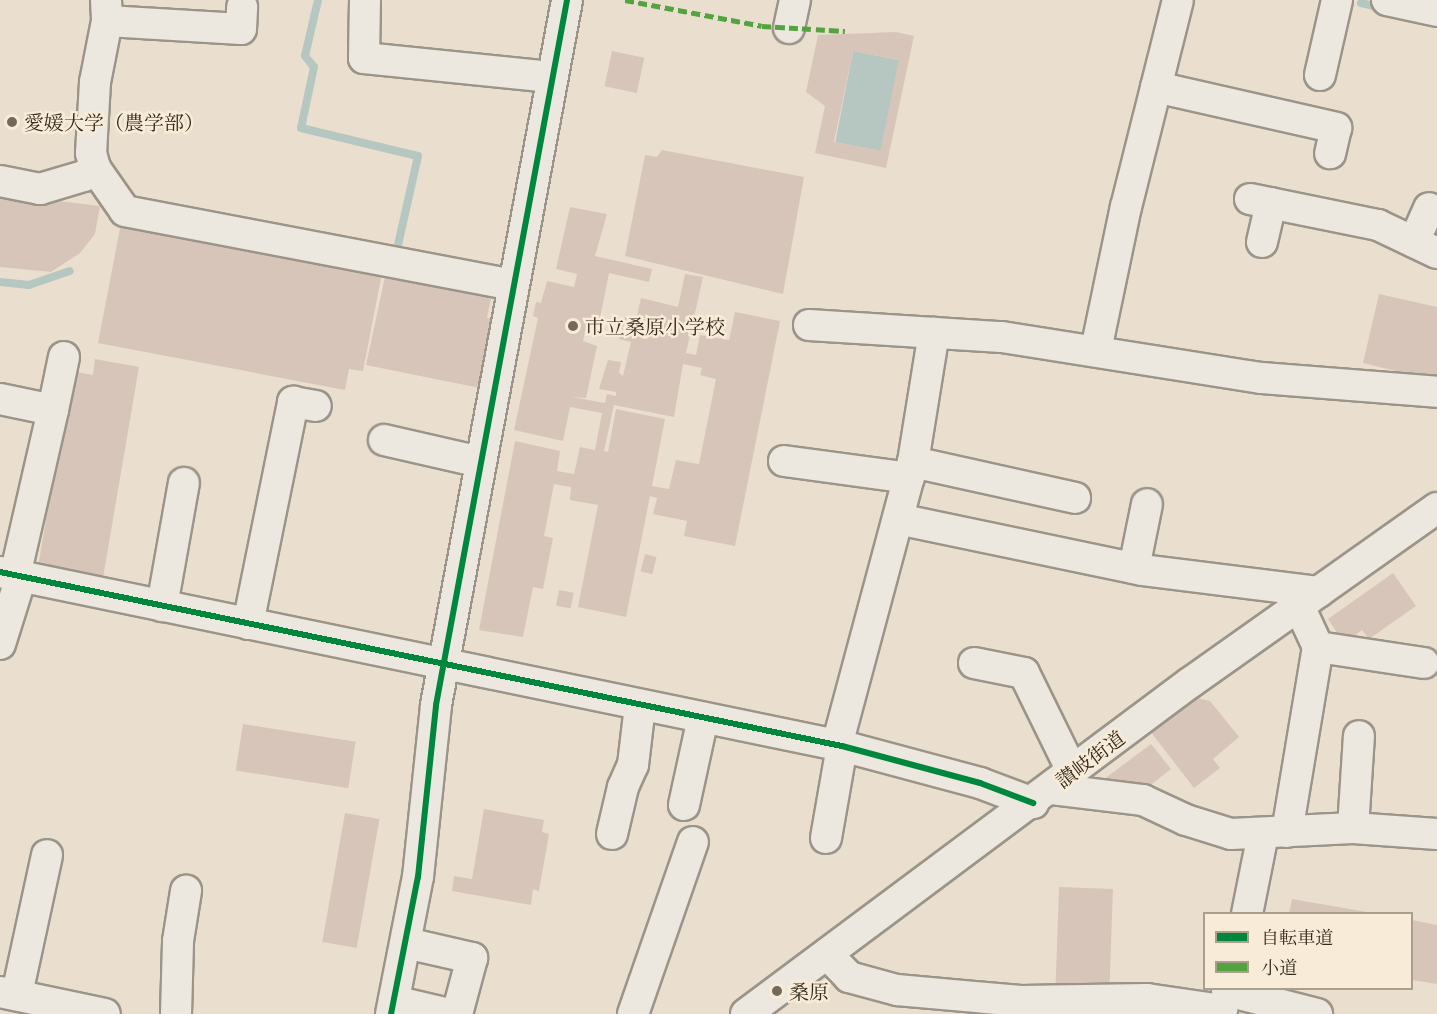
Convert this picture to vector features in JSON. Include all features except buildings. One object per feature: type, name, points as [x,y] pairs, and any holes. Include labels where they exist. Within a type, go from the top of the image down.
[{"type":"street","points":[[365,0],[364,58],[551,77]]},
{"type":"street","points":[[449,1014],[392,1008],[418,877],[436,705],[567,0]]},
{"type":"street","points":[[1096,350],[1178,0]]},
{"type":"street","points":[[1320,75],[1337,0]]},
{"type":"street","points":[[1387,0],[1437,10]]},
{"type":"street","points":[[242,7],[241,29],[106,10],[95,82],[91,153],[95,168],[125,211],[513,285]]},
{"type":"street","points":[[1156,87],[1336,128],[1330,153]]},
{"type":"street","points":[[0,181],[40,189],[84,176],[95,168]]},
{"type":"street","points":[[1262,242],[1260,201],[1378,225],[1425,247],[1429,208]]},
{"type":"street","points":[[809,325],[934,333],[1096,350],[1261,378],[1437,392]]},
{"type":"street","points":[[826,838],[839,746],[911,470],[934,333]]},
{"type":"street","points":[[0,644],[12,575],[64,357]]},
{"type":"street","points":[[0,399],[53,410]]},
{"type":"street","points":[[248,624],[293,402],[316,406]]},
{"type":"street","points":[[384,440],[481,462]]},
{"type":"street","points":[[784,461],[911,470],[1075,498]]},
{"type":"street","points":[[162,606],[184,483]]},
{"type":"street","points":[[1134,568],[1147,504]]},
{"type":"street","name":"讃岐街道","points":[[746,1014],[1309,599],[1437,508]]},
{"type":"street","points":[[898,519],[1134,568],[1309,599],[1318,647],[1275,833],[1248,912]]},
{"type":"street","points":[[12,575],[839,746],[980,783],[1052,788],[1143,800],[1186,820],[1231,834],[1353,828],[1437,834]]},
{"type":"street","points":[[1318,647],[1424,663]]},
{"type":"street","points":[[974,663],[1024,673],[1052,788]]},
{"type":"street","points":[[612,834],[623,787],[633,765],[640,705]]},
{"type":"street","points":[[684,805],[703,718]]},
{"type":"street","points":[[1353,828],[1359,736]]},
{"type":"street","points":[[633,1014],[693,842]]},
{"type":"street","points":[[46,855],[19,999],[105,1014]]},
{"type":"street","points":[[176,1014],[178,941],[186,891]]},
{"type":"street","points":[[406,943],[472,958],[457,1014]]},
{"type":"street","points":[[827,954],[849,977],[919,1003],[1041,1007],[1147,999],[1224,1001],[1317,1014]]},
{"type":"shaded area","points":[[853,51],[899,60],[881,151],[835,142]]},
{"type":"waterway","points":[[318,0],[305,56],[314,67],[301,128],[418,156],[395,258]]},
{"type":"waterway","points":[[1361,3],[1383,8]]},
{"type":"waterway","points":[[0,282],[29,285],[70,271]]},
{"type":"marked path","points":[[625,0],[762,26],[845,31]]},
{"type":"cycle path","points":[[391,1014],[418,877],[436,705],[567,0]]},
{"type":"cycle path","points":[[0,572],[842,746],[980,783],[1033,803]]},
{"type":"place","name":"愛媛大学（農学部）","points":[[12,122]]},
{"type":"place","name":"市立桑原小学校","points":[[573,326]]},
{"type":"place","name":"桑原","points":[[777,991]]}]
